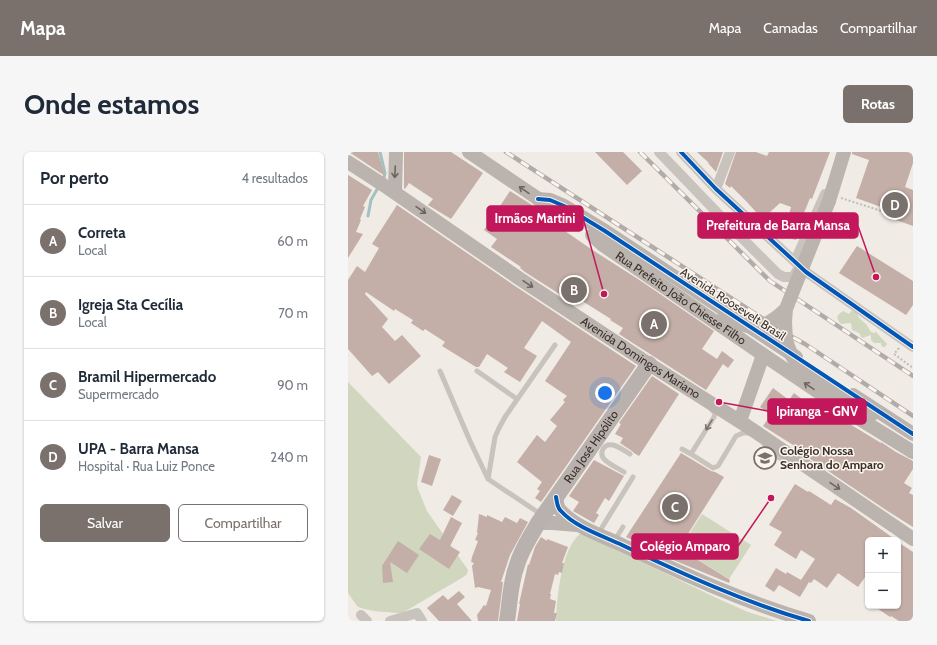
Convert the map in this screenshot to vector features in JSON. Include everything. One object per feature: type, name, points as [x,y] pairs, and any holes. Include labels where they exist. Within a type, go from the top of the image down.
[{"type":"main road","points":[[392,190],[396,152]]},
{"type":"main road","name":"Rua Prefeito João Chiesse Filho","points":[[470,152],[538,200],[592,235],[724,316],[740,324],[762,326],[774,321],[786,310]]},
{"type":"main road","points":[[844,152],[832,198],[797,280],[786,310],[786,340],[795,361],[806,372],[913,445]]},
{"type":"main road","name":"Avenida Domingos Mariano","points":[[348,162],[392,190],[649,364],[752,429],[913,539]]},
{"type":"main road","name":"Avenida Roosevelt Brasil","points":[[538,200],[550,200],[564,206],[913,434]]},
{"type":"main road","name":"Rua Prefeito João Chiesse Filho","points":[[592,235],[609,249],[767,358],[842,408],[913,452]]},
{"type":"main road","points":[[752,429],[767,358]]},
{"type":"main road","name":"Rua José Hipólito","points":[[507,621],[511,586],[520,557],[541,519],[649,364]]},
{"type":"main road","points":[[556,497],[560,511],[579,525]]},
{"type":"main road","points":[[541,519],[579,525],[600,531],[614,541],[685,575],[720,590],[785,614],[809,621]]},
{"type":"street","points":[[659,152],[730,226],[778,274],[784,277],[793,277],[797,263],[844,152]]},
{"type":"street","points":[[681,152],[716,189],[806,272],[913,347]]},
{"type":"street","points":[[716,189],[730,152]]},
{"type":"street","points":[[390,621],[419,617]]},
{"type":"lane","points":[[488,479],[497,432],[501,423],[555,345]]},
{"type":"lane","points":[[440,371],[488,479],[541,519]]},
{"type":"lane","points":[[477,371],[517,399]]},
{"type":"lane","points":[[686,387],[691,396],[715,413],[691,454]]},
{"type":"lane","points":[[682,449],[713,468],[716,468],[738,435],[746,433],[752,429]]},
{"type":"lane","points":[[624,472],[604,459],[602,456],[602,450],[607,445],[613,445],[630,454]]},
{"type":"lane","points":[[600,531],[634,477]]},
{"type":"lane","points":[[614,541],[623,527]]},
{"type":"path","points":[[832,198],[891,214]]},
{"type":"path","points":[[898,356],[913,368]]},
{"type":"green space","points":[[843,311],[849,314],[851,311],[856,312],[871,332],[875,333],[875,331],[887,344],[885,347],[881,345],[881,343],[874,343],[871,340],[871,335],[862,338],[859,333],[852,330],[851,323],[841,324],[838,317]]},
{"type":"green space","points":[[348,382],[421,457],[417,484],[427,511],[468,570],[465,576],[401,613],[391,613],[361,608],[357,606],[348,593]]},
{"type":"green space","points":[[702,514],[751,545],[729,579],[680,548]]},
{"type":"green space","points":[[581,533],[723,601],[748,612],[777,621],[556,621],[561,574],[569,550],[574,540]]},
{"type":"building","points":[[349,152],[378,152],[385,176]]},
{"type":"building","points":[[404,152],[451,152],[483,173],[451,219],[428,205],[433,199],[409,183],[405,189],[404,188]]},
{"type":"building","points":[[595,152],[623,152],[642,171],[627,185]]},
{"type":"building","points":[[697,152],[723,152],[716,172],[709,163]]},
{"type":"building","points":[[736,152],[756,152],[767,156],[769,152],[830,152],[812,199],[810,198],[802,218],[796,240],[776,235],[762,223],[763,221],[755,213],[756,212],[731,186],[730,188],[725,184]],"holes":[[[780,203],[791,207],[785,230],[768,214]]]},
{"type":"building","points":[[852,152],[913,152],[913,163],[905,187],[913,190],[913,226],[896,220],[898,213],[856,198],[869,160],[852,154]]},
{"type":"building","points":[[348,175],[372,190],[363,206],[365,207],[356,232],[363,234],[348,258]]},
{"type":"building","points":[[510,191],[532,205],[531,207],[591,249],[714,331],[702,349],[717,359],[722,351],[734,360],[728,368],[723,364],[706,390],[619,334],[623,328],[610,320],[611,319],[579,299],[575,304],[525,272],[520,268],[521,267],[491,247],[497,239],[484,230]]},
{"type":"building","points":[[397,205],[515,286],[636,366],[541,502],[535,498],[540,491],[537,489],[542,482],[517,462],[537,435],[545,442],[557,426],[550,420],[565,402],[563,400],[567,396],[545,381],[571,342],[542,321],[524,348],[537,356],[520,382],[504,372],[508,368],[487,354],[479,367],[476,367],[442,346],[445,342],[425,329],[423,331],[411,323],[413,320],[395,309],[394,311],[366,292],[365,294],[388,319],[382,327],[395,341],[402,335],[421,356],[389,384],[378,372],[372,376],[348,349],[348,280],[357,266],[365,272],[379,248],[372,244]]},
{"type":"building","points":[[857,246],[913,281],[913,305],[906,315],[839,273]]},
{"type":"building","points":[[652,376],[679,394],[639,456],[620,443],[623,438],[615,434],[621,424],[619,423]]},
{"type":"building","points":[[773,388],[789,400],[794,393],[824,416],[828,410],[913,461],[913,469],[904,483],[912,488],[909,493],[913,495],[913,527],[803,454],[804,452],[763,426],[768,419],[767,412],[760,407]]},
{"type":"building","points":[[681,453],[724,477],[679,548],[730,580],[729,583],[671,559],[626,537]]},
{"type":"building","points":[[429,455],[441,459],[432,486],[421,482]]},
{"type":"building","points":[[594,460],[624,476],[609,501],[605,498],[596,513],[599,515],[594,523],[573,511],[579,502],[569,496]]},
{"type":"building","points":[[795,484],[831,505],[835,499],[851,508],[892,537],[865,537],[865,577],[858,587],[838,573],[827,588],[814,579],[811,583],[809,582],[800,597],[779,585],[774,592],[765,586],[776,568],[801,580],[815,559],[801,550],[796,559],[774,545],[782,532],[769,525]]},
{"type":"building","points":[[452,495],[462,501],[453,516],[443,510]]},
{"type":"building","points":[[479,514],[487,517],[487,515],[502,522],[505,517],[517,523],[520,518],[528,522],[510,555],[501,582],[503,582],[498,621],[478,621],[477,615],[484,605],[486,606],[491,590],[478,587],[475,588],[472,566],[474,563],[471,562],[478,541],[475,540],[478,533]]},
{"type":"building","points":[[451,517],[462,523],[450,546],[460,552],[449,569],[419,549],[430,534],[440,540]]},
{"type":"building","points":[[541,537],[547,541],[547,539],[568,547],[562,563],[564,563],[562,573],[559,572],[558,575],[555,574],[550,594],[550,599],[556,601],[554,613],[557,613],[555,621],[517,621],[519,604],[528,564],[529,565],[535,547]]},
{"type":"building","points":[[398,541],[419,555],[407,573],[390,562],[393,582],[383,583],[382,566]]},
{"type":"building","points":[[901,544],[913,552],[913,621],[899,621],[891,616],[890,617],[878,609],[901,609]]},
{"type":"building","points":[[459,591],[465,597],[457,604],[472,621],[439,621],[427,608],[443,595],[448,600]]},
{"type":"waterway","points":[[380,152],[385,173],[384,178]]},
{"type":"waterway","points":[[368,216],[371,200],[379,186]]},
{"type":"railway","points":[[506,152],[785,333],[805,344],[913,416]]},
{"type":"railway","points":[[640,152],[770,281],[913,376]]},
{"type":"cycle path","points":[[681,152],[716,189],[806,272],[913,347]]},
{"type":"cycle path","points":[[538,199],[550,200],[564,206],[605,231],[913,434]]},
{"type":"cycle path","points":[[556,497],[557,505],[560,510],[574,522],[590,531],[714,587],[809,621]]},
{"type":"place","name":"UPA - Barra Mansa","points":[[895,205]]},
{"type":"place","name":"Prefeitura de Barra Mansa","points":[[876,277]]},
{"type":"place","name":"Igreja Sta Cecília","points":[[574,290]]},
{"type":"place","name":"Irmãos Martini","points":[[604,294]]},
{"type":"place","name":"Correta","points":[[654,324]]},
{"type":"place","name":"Ipiranga - GNV","points":[[719,402]]},
{"type":"place","name":"Colégio Nossa Senhora do Amparo","points":[[765,458]]},
{"type":"place","name":"Colégio Amparo","points":[[771,498]]},
{"type":"place","name":"Bramil Hipermercado","points":[[675,507]]}]
